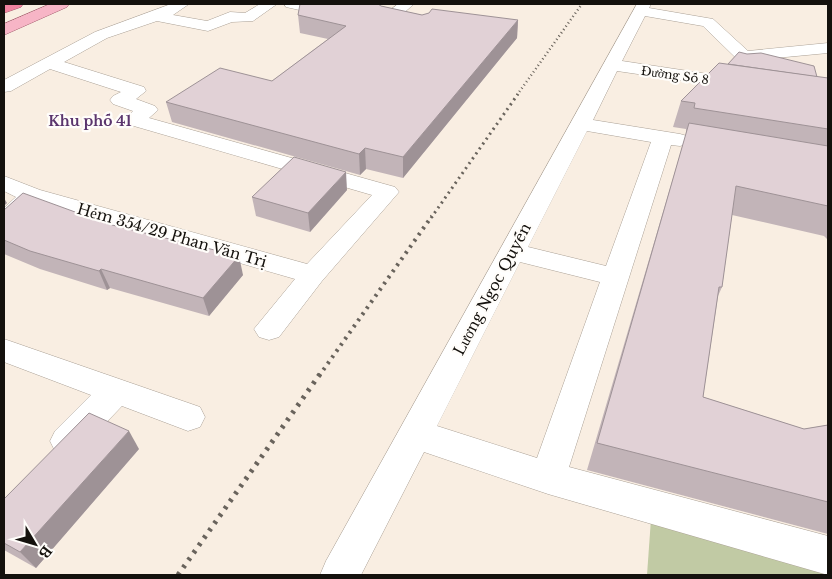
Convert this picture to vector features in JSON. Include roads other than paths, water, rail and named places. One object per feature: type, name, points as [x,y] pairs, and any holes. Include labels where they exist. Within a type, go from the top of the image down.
[{"type":"highway","points":[[4,9],[16,4]]},
{"type":"main road","points":[[5,28],[62,4]]},
{"type":"street","points":[[4,87],[101,35],[156,16],[182,4]]},
{"type":"street","points":[[156,16],[208,26],[230,18],[248,18],[270,4]]},
{"type":"street","points":[[291,4],[335,13]]},
{"type":"street","points":[[407,4],[387,19],[422,26]]},
{"type":"street","points":[[643,7],[708,22],[744,56],[828,48]]},
{"type":"street","name":"Lương Ngọc Quyến","points":[[340,575],[643,7]]},
{"type":"street","name":"Đường Số 8","points":[[612,65],[755,86]]},
{"type":"street","points":[[4,69],[38,69],[137,91],[120,100],[148,110],[134,120],[387,192],[312,275],[269,329]]},
{"type":"street","points":[[580,124],[701,144]]},
{"type":"street","points":[[548,478],[663,137]]},
{"type":"street","name":"Hẻm 354/29 Phan Văn Trị","points":[[4,183],[32,195],[312,275]]},
{"type":"street","points":[[4,222],[32,195]]},
{"type":"street","points":[[512,252],[616,277]]},
{"type":"street","points":[[4,350],[188,417]]},
{"type":"street","points":[[44,464],[117,390]]},
{"type":"street","points":[[415,434],[548,478],[828,556]]},
{"type":"railway","points":[[517,95],[582,4]]},
{"type":"railway","points":[[431,218],[518,94]]},
{"type":"railway","points":[[319,376],[432,216]]},
{"type":"railway","points":[[178,575],[320,374]]},
{"type":"district","name":"Khu phố 41","points":[[90,121]]}]
